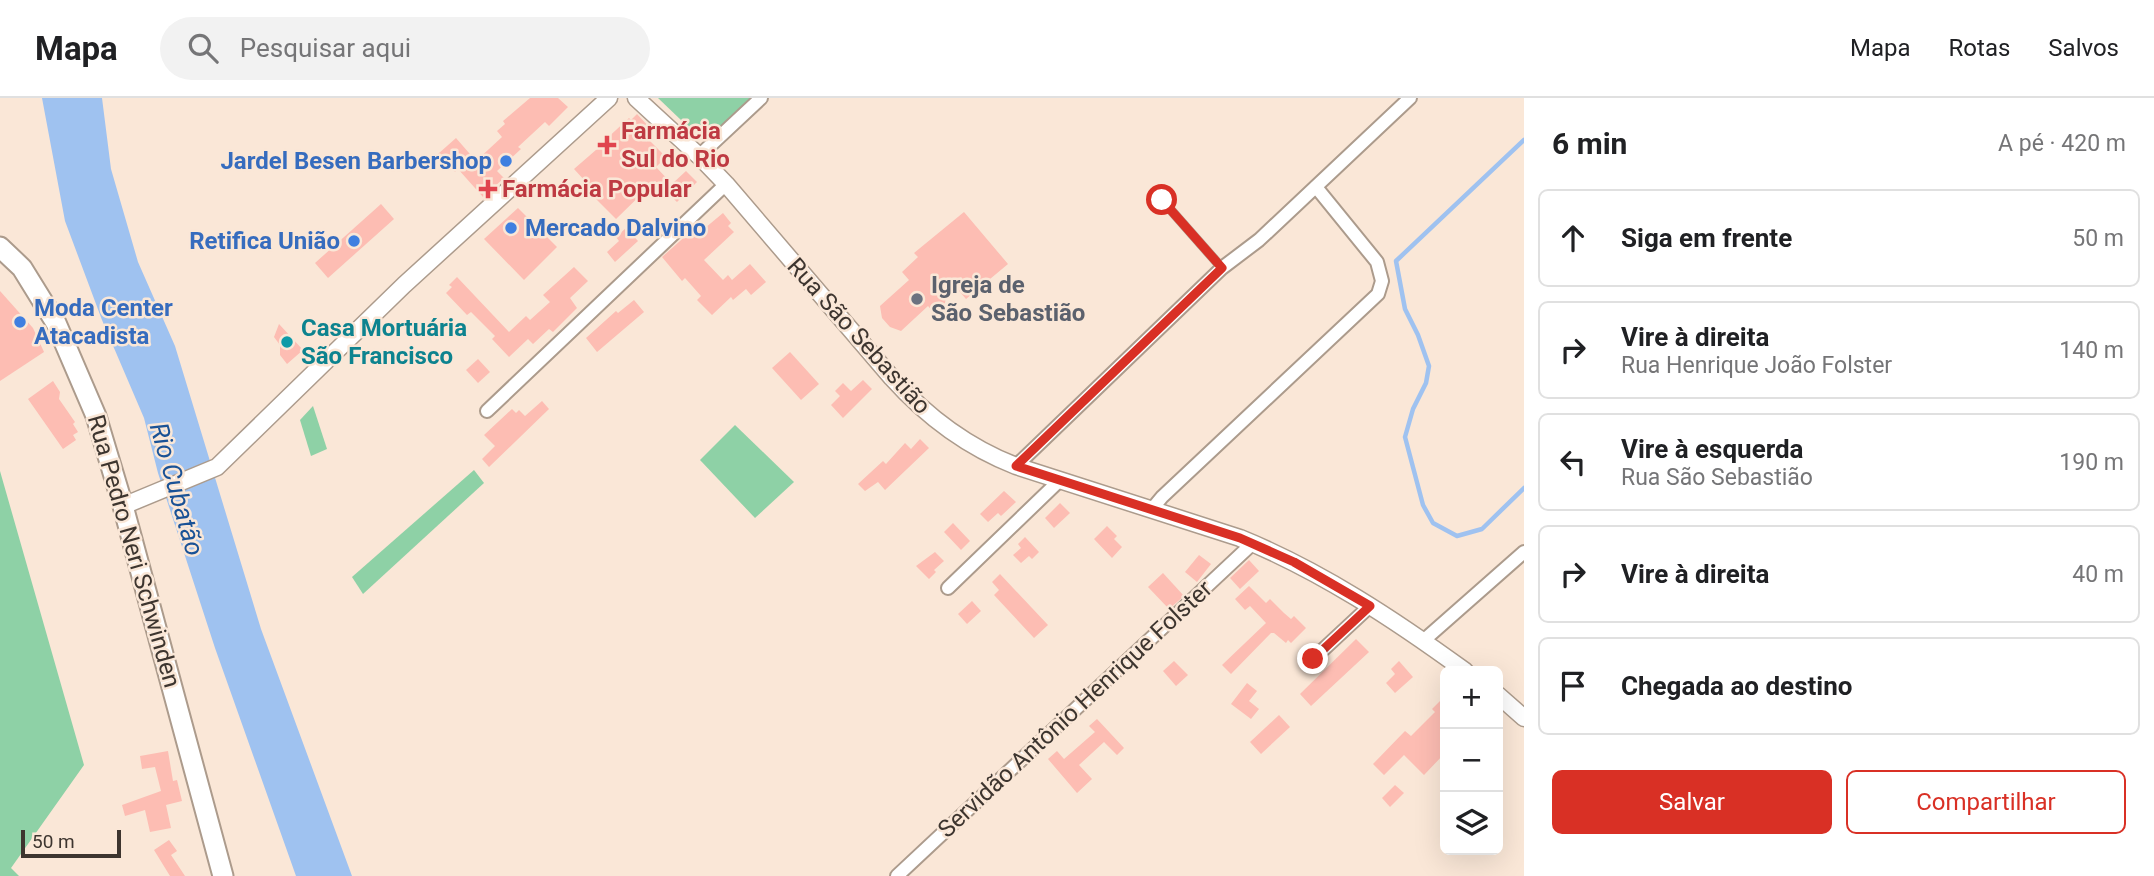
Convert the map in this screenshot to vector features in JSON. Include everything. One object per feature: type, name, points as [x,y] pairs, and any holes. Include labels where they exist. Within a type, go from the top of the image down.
[{"type":"highway","name":"Rua Pedro Neri Schwinden","points":[[0,247],[22,268],[56,323],[91,404],[123,506],[223,876]]},
{"type":"main road","points":[[123,506],[217,467],[394,295],[609,98]]},
{"type":"main road","name":"Rua São Sebastião","points":[[636,98],[726,184],[909,396],[930,416],[963,439],[1016,466],[1253,543],[1294,562],[1370,606],[1458,666]]},
{"type":"main road","points":[[1503,699],[1524,718]]},
{"type":"street","points":[[699,156],[761,98]]},
{"type":"street","points":[[1016,466],[1222,268],[1259,240],[1410,98]]},
{"type":"street","points":[[488,411],[726,184]]},
{"type":"street","points":[[1152,509],[1162,496],[1378,295],[1382,281],[1377,262],[1316,187]]},
{"type":"street","points":[[948,589],[1060,480]]},
{"type":"street","name":"Servidão Antônio Henrique Folster","points":[[897,876],[1253,543]]},
{"type":"street","points":[[1423,641],[1524,552]]},
{"type":"street","points":[[1313,659],[1370,606]]},
{"type":"lane","points":[[1162,200],[1222,268]]},
{"type":"green space","points":[[658,98],[754,98],[705,143]]},
{"type":"green space","points":[[313,406],[327,449],[311,456],[300,420]]},
{"type":"green space","points":[[735,425],[794,482],[755,518],[700,460]]},
{"type":"green space","points":[[474,470],[484,483],[363,594],[352,577]]},
{"type":"green space","points":[[0,471],[84,765],[11,868],[19,876],[0,876]]},
{"type":"water","name":"Rio Cubatão","points":[[42,98],[102,98],[111,169],[138,262],[175,346],[261,629],[352,876],[296,876],[215,648],[158,473],[144,418],[102,320],[65,221]]},
{"type":"building","points":[[530,98],[558,98],[568,107],[549,126],[545,122],[518,147],[521,149],[497,171],[504,178],[483,197],[458,169],[455,172],[438,154],[456,138],[476,161],[502,137],[497,131],[505,124],[503,121]]},
{"type":"building","points":[[637,114],[650,128],[643,134],[666,157],[656,167],[672,184],[686,171],[697,182],[677,202],[655,181],[616,219],[595,198],[598,195],[574,169],[629,118],[631,120]]},
{"type":"building","name":"Retifica União","points":[[381,204],[394,219],[328,278],[315,263]]},
{"type":"building","points":[[518,208],[557,247],[524,280],[484,239]]},
{"type":"building","points":[[964,212],[1008,264],[966,299],[949,279],[945,303],[934,313],[928,306],[901,331],[890,327],[882,318],[880,306],[909,280],[902,272],[918,257],[914,253]]},
{"type":"building","points":[[723,213],[731,223],[728,226],[734,232],[704,260],[723,280],[728,275],[732,280],[750,264],[766,282],[751,295],[746,289],[733,300],[731,297],[712,315],[697,300],[701,296],[685,278],[682,281],[662,257],[689,233],[699,233]]},
{"type":"building","points":[[626,228],[638,241],[615,262],[607,252],[619,241],[616,237]]},
{"type":"building","points":[[574,267],[588,281],[570,298],[577,308],[553,332],[549,329],[533,344],[528,339],[509,357],[492,339],[495,336],[471,312],[467,315],[446,293],[457,277],[509,332],[526,316],[530,320],[550,302],[543,295]]},
{"type":"building","points":[[0,291],[33,328],[44,352],[0,381]]},
{"type":"building","points":[[634,300],[644,312],[597,352],[586,338],[616,311],[618,313]]},
{"type":"building","name":"Casa Mortuária São Francisco","points":[[279,324],[303,350],[287,364],[280,355],[280,345],[274,337]]},
{"type":"building","points":[[790,352],[819,384],[801,400],[772,368]]},
{"type":"building","points":[[478,359],[490,372],[478,383],[466,370]]},
{"type":"building","points":[[863,380],[872,389],[843,418],[831,405],[840,396],[835,391],[843,383],[851,391]]},
{"type":"building","points":[[53,381],[60,392],[59,399],[75,422],[73,424],[78,432],[73,435],[76,440],[63,449],[28,399]]},
{"type":"building","points":[[542,401],[549,409],[489,467],[482,459],[495,446],[484,435],[512,409],[516,413],[519,410],[525,416]]},
{"type":"building","points":[[920,439],[929,448],[885,490],[878,482],[865,491],[858,484],[883,461],[886,464],[905,443],[911,449]]},
{"type":"building","points":[[1004,491],[1016,502],[1001,516],[998,513],[988,522],[980,514]]},
{"type":"building","points":[[1060,503],[1070,513],[1054,528],[1045,518]]},
{"type":"building","points":[[953,523],[970,541],[961,550],[944,532]]},
{"type":"building","points":[[1107,526],[1117,536],[1114,539],[1122,547],[1112,558],[1094,539]]},
{"type":"building","points":[[1025,537],[1039,552],[1032,559],[1029,556],[1021,563],[1013,555],[1021,548],[1018,544]]},
{"type":"building","points":[[935,552],[944,561],[929,579],[916,566]]},
{"type":"building","points":[[1199,555],[1211,564],[1197,582],[1185,572]]},
{"type":"building","points":[[1249,560],[1259,571],[1240,589],[1230,578]]},
{"type":"building","points":[[1163,573],[1184,596],[1169,609],[1148,587]]},
{"type":"building","points":[[1000,574],[1048,625],[1034,638],[994,595],[999,590],[992,582]]},
{"type":"building","points":[[1249,586],[1266,603],[1270,599],[1291,619],[1294,616],[1306,628],[1291,643],[1288,640],[1286,643],[1271,633],[1231,674],[1222,665],[1266,623],[1250,606],[1245,610],[1235,599]]},
{"type":"building","points":[[972,601],[981,611],[967,624],[958,614]]},
{"type":"building","points":[[1356,639],[1369,652],[1311,706],[1300,694]]},
{"type":"building","points":[[1174,661],[1188,675],[1176,686],[1163,671]]},
{"type":"building","points":[[1399,661],[1413,677],[1395,693],[1386,683],[1395,674],[1391,669]]},
{"type":"building","points":[[1247,683],[1257,691],[1249,701],[1259,709],[1251,719],[1231,704]]},
{"type":"building","points":[[1440,701],[1440,758],[1424,775],[1404,755],[1384,775],[1373,764],[1405,731],[1411,736],[1435,712],[1432,709]]},
{"type":"building","points":[[1279,715],[1290,727],[1261,754],[1250,742]]},
{"type":"building","points":[[1097,719],[1124,748],[1117,755],[1104,742],[1079,765],[1092,779],[1077,793],[1048,759],[1057,751],[1064,759],[1095,732],[1089,726]]},
{"type":"building","points":[[168,751],[173,781],[177,780],[182,801],[166,805],[171,828],[150,832],[145,810],[125,816],[122,805],[161,791],[155,767],[142,769],[140,756]]},
{"type":"building","points":[[1395,785],[1404,793],[1390,807],[1382,798]]},
{"type":"building","points":[[169,840],[177,851],[171,855],[185,876],[170,876],[154,850]]},
{"type":"waterway","points":[[1524,140],[1396,261],[1405,309],[1429,366],[1426,383],[1413,409],[1405,437],[1423,505],[1433,523],[1457,536],[1482,529],[1524,488]]},
{"type":"place","name":"Farmácia Sul do Rio","points":[[607,145]]},
{"type":"place","name":"Jardel Besen Barbershop","points":[[506,161]]},
{"type":"place","name":"Farmácia Popular","points":[[488,189]]},
{"type":"place","name":"Mercado Dalvino","points":[[511,228]]},
{"type":"place","name":"Retifica União","points":[[354,241]]},
{"type":"place","name":"Igreja de São Sebastião","points":[[917,299]]},
{"type":"place","name":"Moda Center Atacadista","points":[[20,322]]},
{"type":"place","name":"Casa Mortuária São Francisco","points":[[287,342]]},
{"type":"route","points":[[1162,200],[1222,268],[1016,466],[1240,538],[1294,562],[1370,606],[1313,659]]}]
